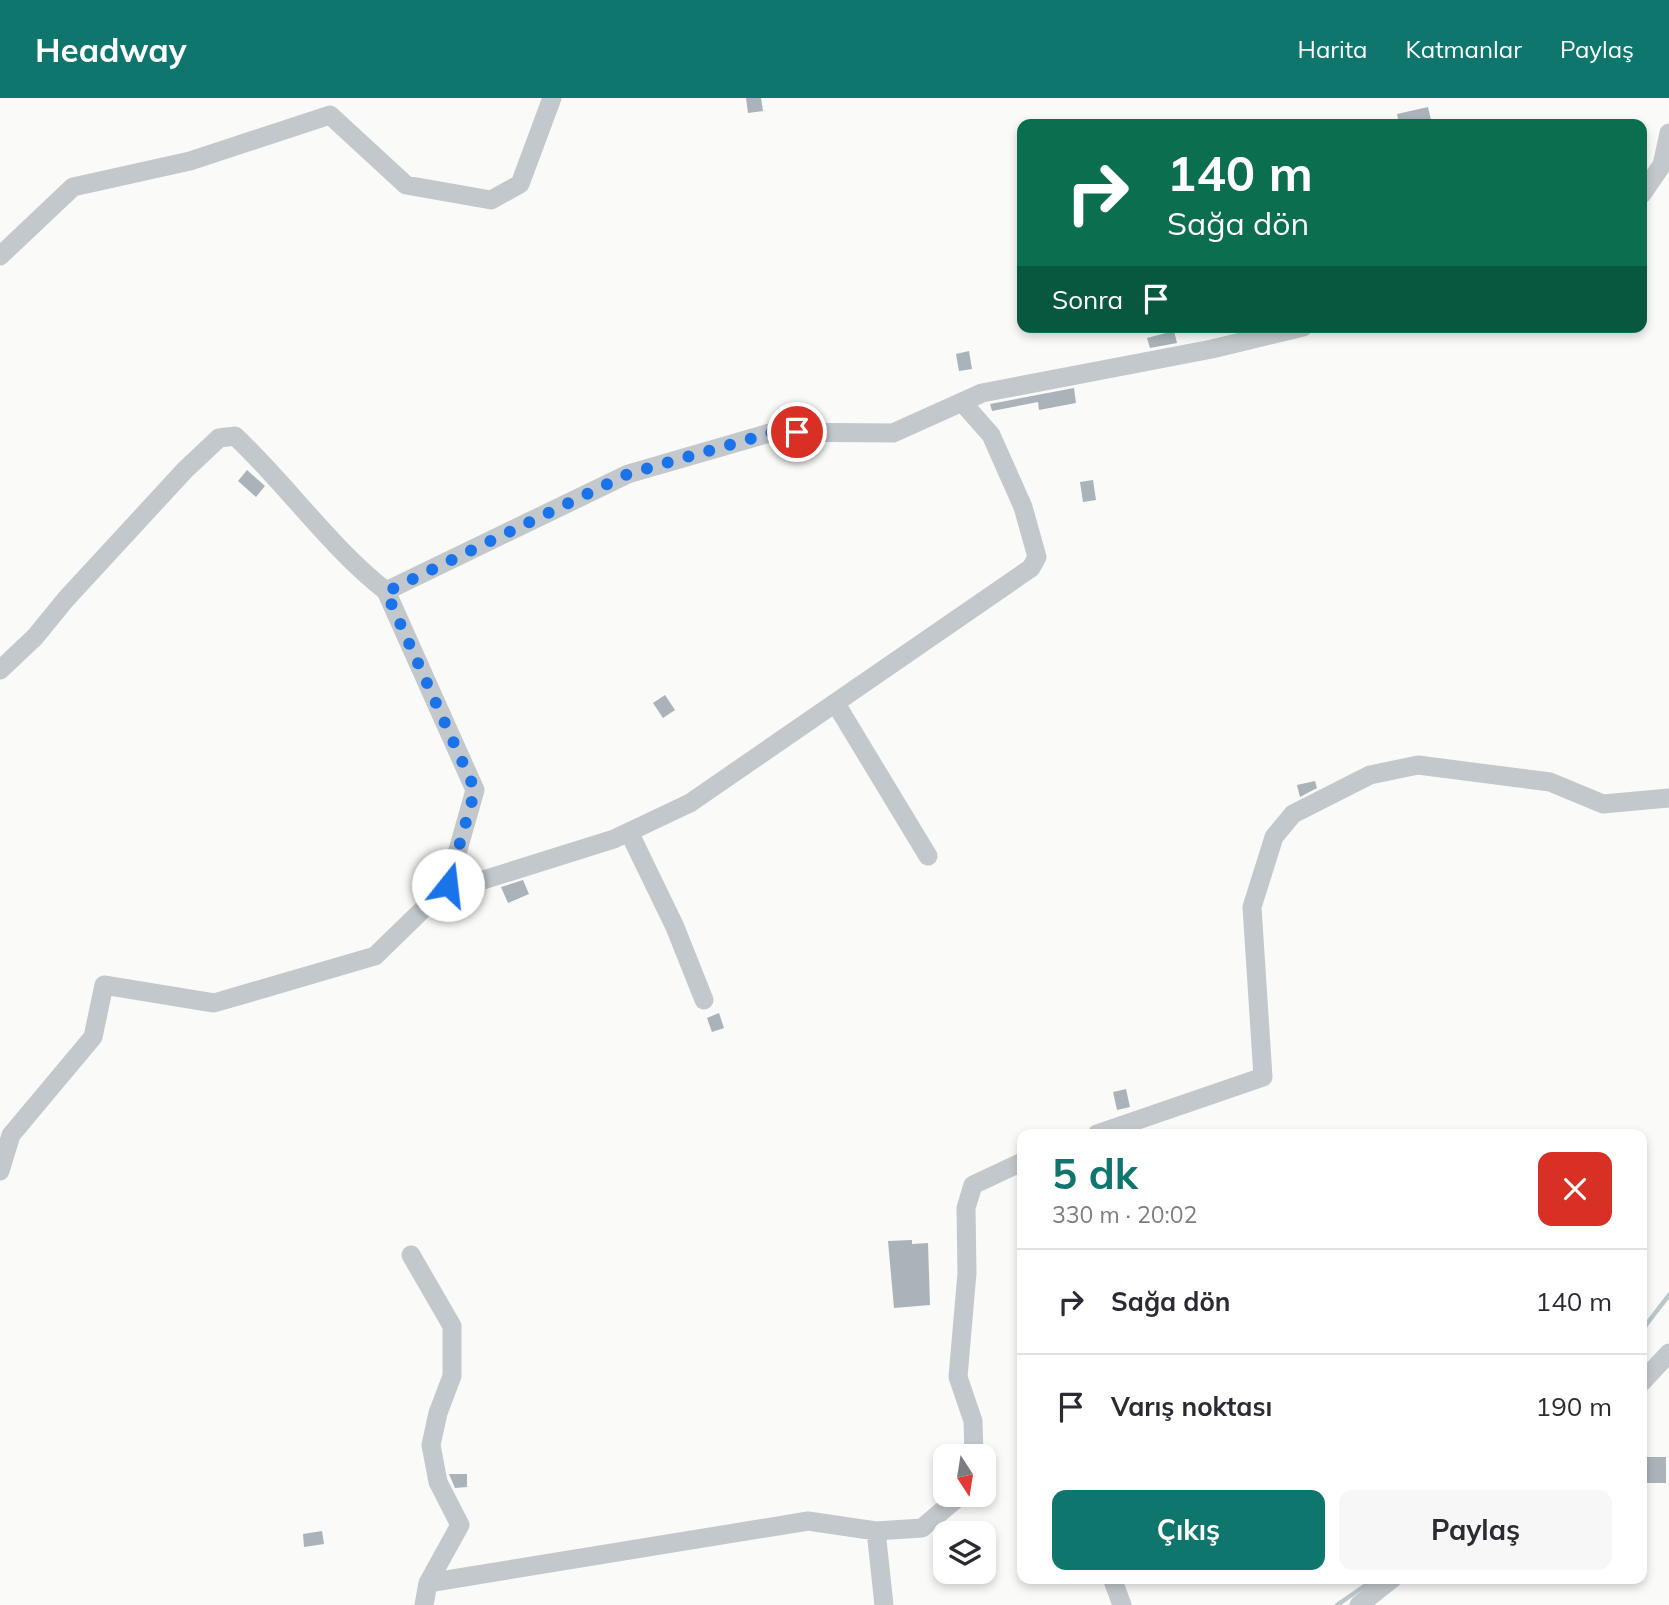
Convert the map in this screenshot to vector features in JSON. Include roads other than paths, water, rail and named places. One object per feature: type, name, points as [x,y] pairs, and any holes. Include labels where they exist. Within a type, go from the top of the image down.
[{"type":"street","points":[[0,256],[73,187],[190,161],[330,116],[406,185],[491,200],[520,184],[552,98]]},
{"type":"street","points":[[1647,187],[1662,166],[1669,134]]},
{"type":"street","points":[[386,592],[628,474],[774,432],[893,433],[982,393],[1212,349],[1278,333]]},
{"type":"street","points":[[448,885],[480,881],[629,832],[690,803],[1031,568],[1037,557],[1023,507],[991,435],[962,402]]},
{"type":"street","points":[[0,670],[35,638],[148,508],[219,438],[235,436],[265,464],[362,572],[386,592],[475,790],[448,885],[375,956],[214,1003],[104,985],[93,1037],[11,1135],[0,1171]]},
{"type":"street","points":[[836,704],[928,856]]},
{"type":"street","points":[[1112,1129],[1263,1077],[1252,907],[1274,836],[1293,814],[1370,775],[1418,765],[1550,782],[1603,804],[1669,798]]},
{"type":"street","points":[[629,832],[675,928],[704,1000]]},
{"type":"street","points":[[974,1444],[973,1421],[958,1377],[967,1273],[965,1208],[973,1185],[1017,1164]]},
{"type":"street","points":[[411,1255],[452,1326],[452,1376],[438,1413],[431,1445],[438,1482],[460,1525],[428,1583],[424,1605]]},
{"type":"street","points":[[1647,1377],[1669,1353]]},
{"type":"street","points":[[428,1583],[808,1521],[876,1531],[922,1528],[947,1507]]},
{"type":"street","points":[[876,1531],[884,1605]]},
{"type":"street","points":[[1114,1584],[1122,1605]]},
{"type":"street","points":[[1359,1605],[1385,1584]]},
{"type":"waterway","points":[[1647,1324],[1669,1295]]},
{"type":"waterway","points":[[1337,1605],[1367,1584]]}]
